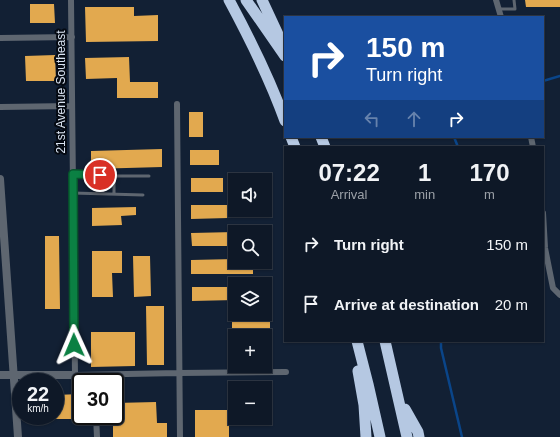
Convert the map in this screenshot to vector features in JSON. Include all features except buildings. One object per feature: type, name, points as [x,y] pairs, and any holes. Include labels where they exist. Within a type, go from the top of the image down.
[{"type":"highway","points":[[229,0],[248,35],[284,118]]},
{"type":"highway","points":[[246,0],[284,55]]},
{"type":"highway","points":[[262,0],[284,48]]},
{"type":"highway","points":[[354,342],[364,405],[366,437]]},
{"type":"highway","points":[[357,342],[380,437]]},
{"type":"highway","points":[[385,342],[407,437]]},
{"type":"highway","points":[[398,398],[418,432],[419,437]]},
{"type":"street","name":"21st Avenue Southeast","points":[[71,0],[75,373]]},
{"type":"street","points":[[496,0],[501,16]]},
{"type":"street","points":[[0,38],[72,37]]},
{"type":"street","points":[[177,104],[180,437]]},
{"type":"street","points":[[0,107],[72,106]]},
{"type":"street","points":[[0,179],[3,265],[14,373]]},
{"type":"street","points":[[544,231],[545,248],[554,288],[560,295]]},
{"type":"street","points":[[124,374],[286,372]]},
{"type":"street","points":[[0,375],[12,375]]},
{"type":"street","points":[[17,425],[18,437]]},
{"type":"street","points":[[96,425],[97,437]]},
{"type":"lane","points":[[499,10],[515,9],[514,0]]},
{"type":"lane","points":[[73,174],[149,176]]},
{"type":"lane","points":[[114,176],[114,194]]},
{"type":"lane","points":[[73,193],[142,195]]},
{"type":"waterway","points":[[544,81],[560,76]]},
{"type":"waterway","points":[[454,138],[458,146]]},
{"type":"waterway","points":[[441,342],[441,348],[462,437]]},
{"type":"route","points":[[74,345],[73,174],[100,175]]}]
